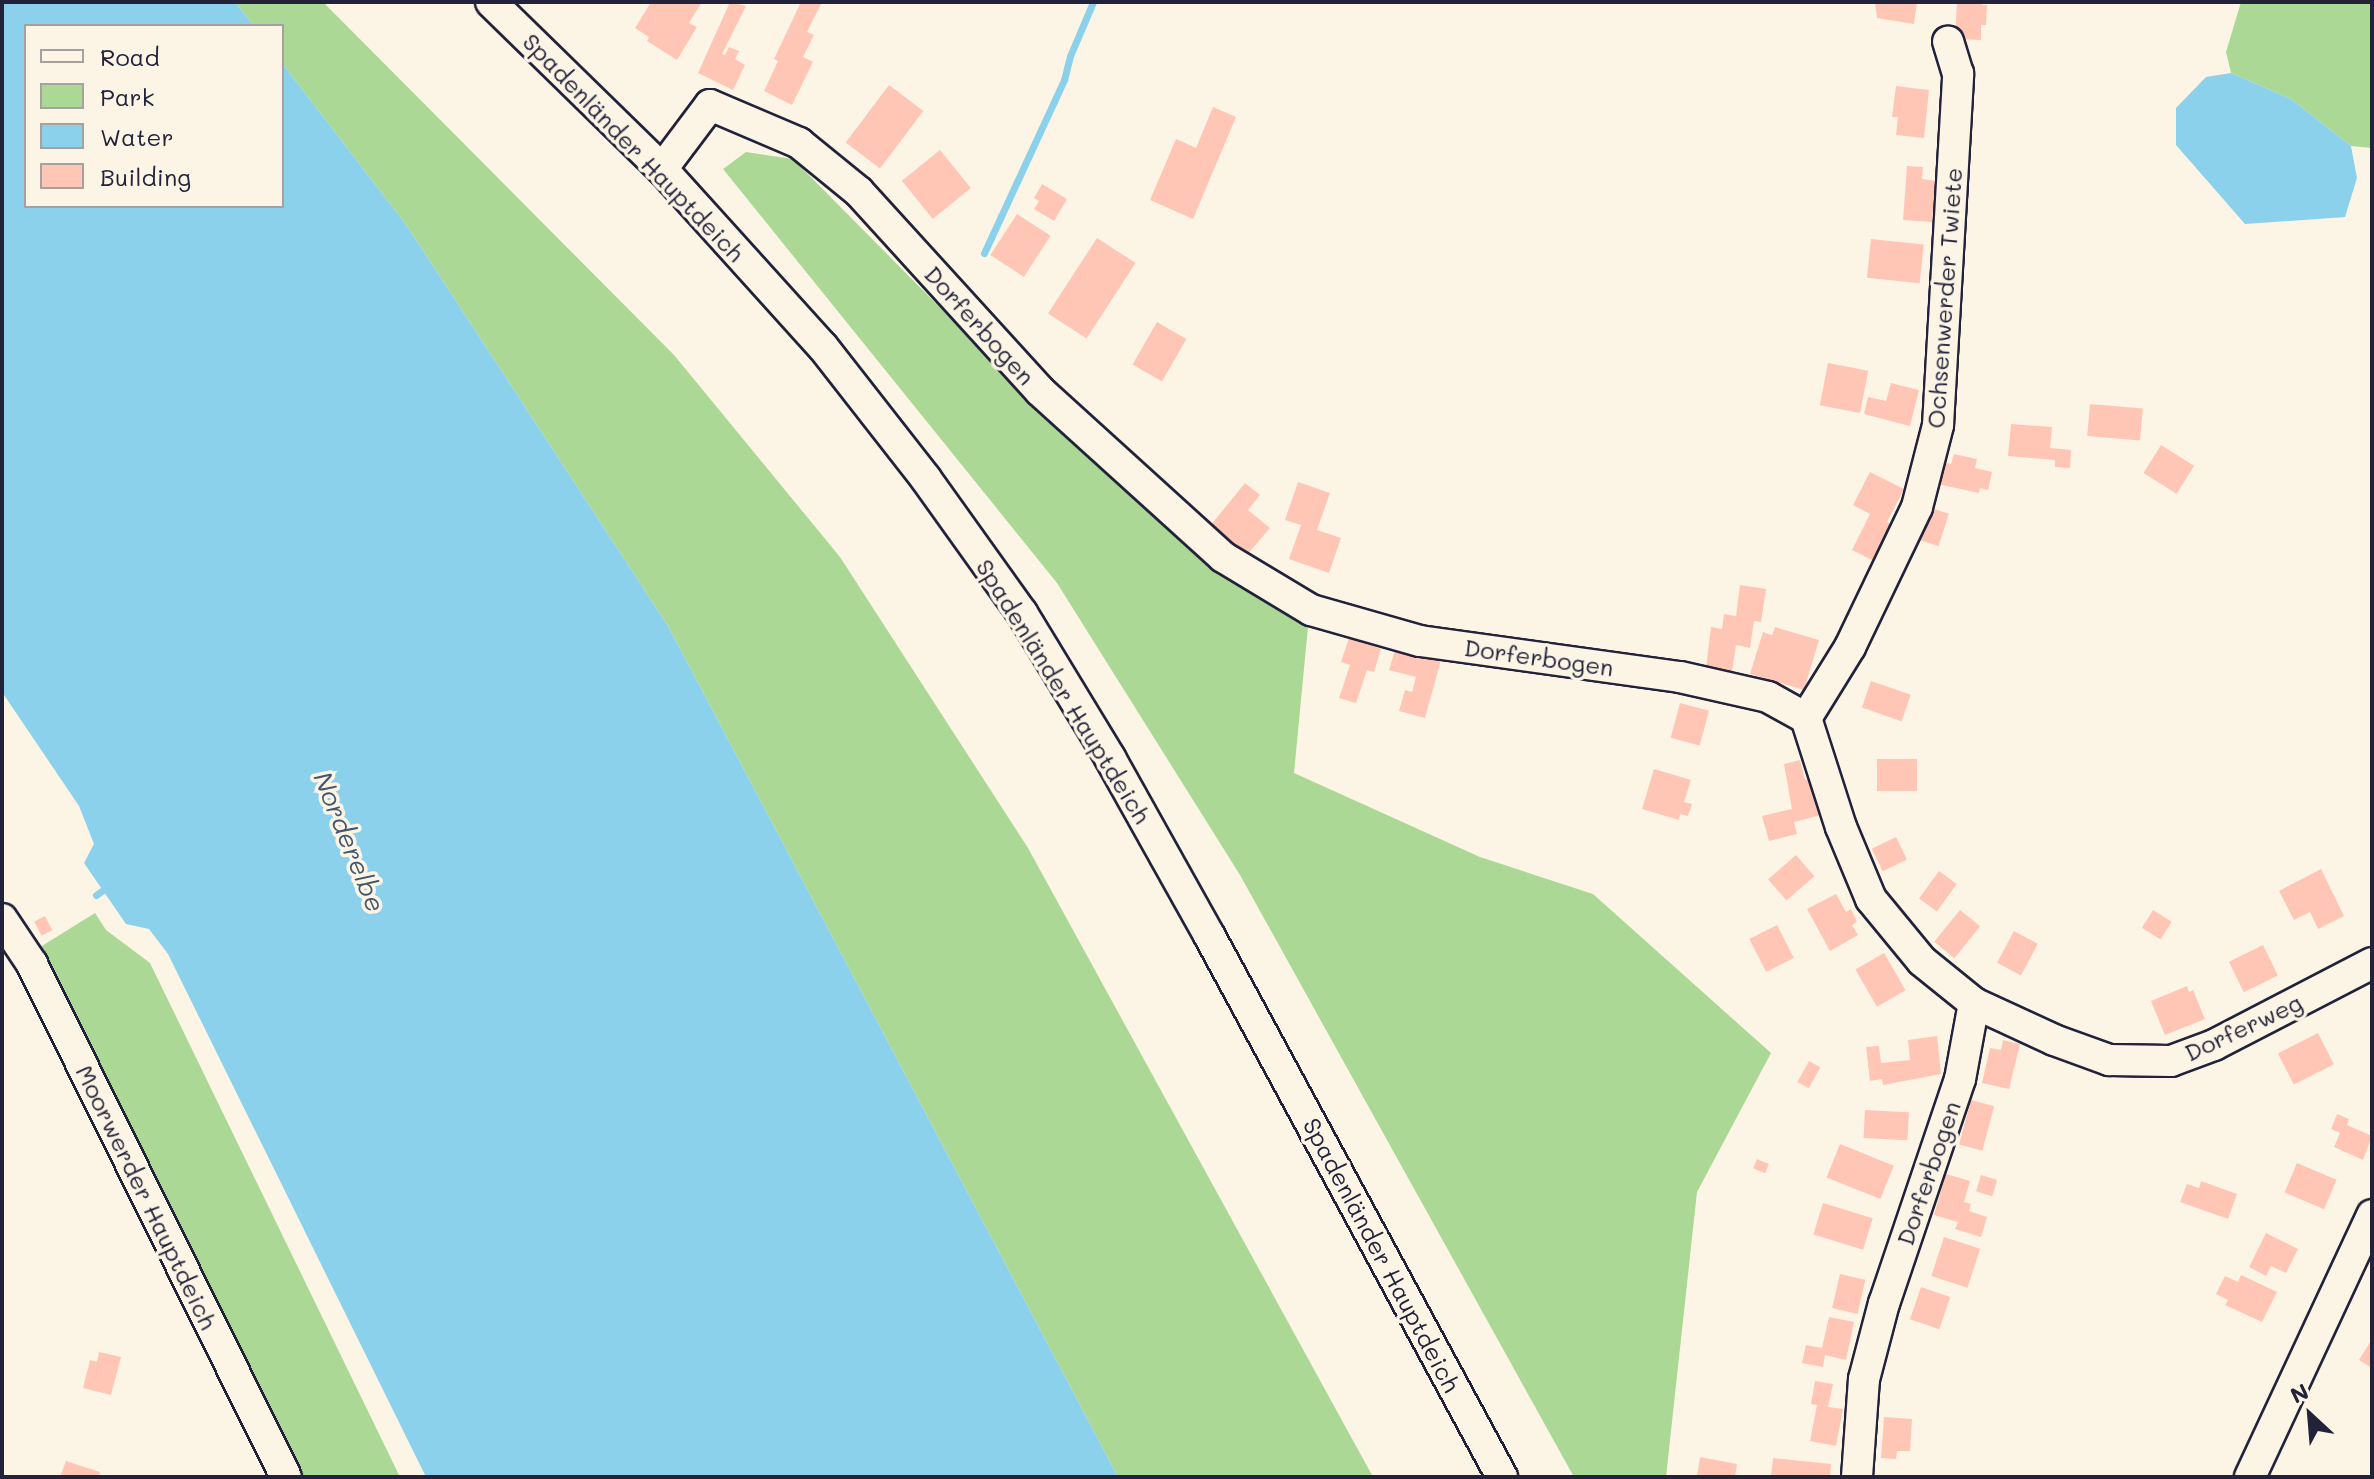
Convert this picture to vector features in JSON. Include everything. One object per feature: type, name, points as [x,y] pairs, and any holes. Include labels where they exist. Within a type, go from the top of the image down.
[{"type":"street","name":"Spadenländer Hauptdeich","points":[[491,2],[662,169],[823,347],[926,479],[1022,613],[1110,758],[1186,894],[1502,1477]]},
{"type":"street","name":"Ochsenwerder Twiete","points":[[1806,718],[1850,647],[1917,507],[1938,425],[1958,74],[1948,42]]},
{"type":"street","name":"Dorferbogen","points":[[662,169],[710,105],[799,143],[859,192],[1040,391],[1223,557],[1311,610],[1420,641],[1680,677],[1768,697],[1806,718]]},
{"type":"street","points":[[1806,718],[1841,827],[1871,899],[1922,961],[1974,1003]]},
{"type":"street","name":"Moorwerder Hauptdeich","points":[[2,919],[32,964],[286,1477]]},
{"type":"street","name":"Dorferweg","points":[[1974,1003],[2054,1040],[2109,1060],[2171,1061],[2214,1045],[2372,963]]},
{"type":"street","name":"Dorferbogen","points":[[1857,1477],[1864,1379],[1884,1303],[1960,1079],[1974,1003]]},
{"type":"street","points":[[2250,1477],[2372,1215]]},
{"type":"green space","points":[[235,2],[323,2],[674,355],[840,557],[1028,848],[1373,1477],[1118,1477],[668,626],[407,226],[284,66],[284,24],[252,24]]},
{"type":"green space","points":[[2241,2],[2372,2],[2372,148],[2351,146],[2291,99],[2231,73],[2226,52]]},
{"type":"green space","points":[[746,152],[793,159],[1073,442],[1215,565],[1308,627],[1294,773],[1480,857],[1593,894],[1771,1053],[1697,1192],[1666,1477],[1574,1477],[1240,875],[1057,583],[723,169]]},
{"type":"green space","points":[[95,913],[106,930],[150,963],[400,1477],[300,1477],[112,1090],[37,949]]},
{"type":"water","name":"Norderelbe","points":[[2,2],[235,2],[252,24],[24,24],[24,208],[284,208],[284,66],[407,226],[668,626],[1118,1477],[426,1477],[168,954],[149,929],[126,924],[84,863],[94,844],[79,806],[2,692]]},
{"type":"water","points":[[2231,73],[2291,99],[2351,146],[2357,178],[2345,217],[2245,224],[2176,145],[2176,108],[2206,77]]},
{"type":"building","points":[[651,2],[702,2],[689,23],[697,27],[677,60],[647,41],[649,37],[635,28]]},
{"type":"building","points":[[730,2],[746,6],[722,54],[725,55],[729,47],[739,51],[735,59],[745,65],[733,90],[698,73]]},
{"type":"building","points":[[801,2],[822,2],[807,32],[814,35],[803,57],[813,62],[792,105],[764,91],[778,61],[774,59]]},
{"type":"building","points":[[1875,2],[1917,2],[1914,24],[1877,18]]},
{"type":"building","points":[[1957,2],[1982,2],[1982,5],[1987,5],[1986,25],[1981,25],[1981,40],[1955,39]]},
{"type":"building","points":[[889,85],[923,111],[880,168],[846,143]]},
{"type":"building","points":[[1896,86],[1929,90],[1924,138],[1896,135],[1898,117],[1892,117]]},
{"type":"building","points":[[1213,107],[1236,117],[1193,219],[1150,200],[1176,139],[1196,148]]},
{"type":"building","points":[[940,150],[971,188],[933,219],[902,181]]},
{"type":"building","points":[[1907,166],[1923,167],[1922,179],[1936,181],[1932,222],[1903,220]]},
{"type":"building","points":[[1042,184],[1067,199],[1054,221],[1034,209],[1039,201],[1034,198]]},
{"type":"building","points":[[1017,214],[1051,236],[1024,277],[990,255]]},
{"type":"building","points":[[1097,238],[1136,263],[1087,339],[1048,313]]},
{"type":"building","points":[[1871,239],[1924,245],[1920,283],[1867,278]]},
{"type":"building","points":[[1157,322],[1186,339],[1162,381],[1132,364]]},
{"type":"building","points":[[1828,363],[1868,371],[1860,413],[1820,405]]},
{"type":"building","points":[[1891,383],[1919,390],[1910,426],[1864,414],[1868,397],[1886,401]]},
{"type":"building","points":[[2090,404],[2143,409],[2140,440],[2087,436]]},
{"type":"building","points":[[2011,424],[2052,427],[2050,448],[2071,450],[2070,468],[2055,467],[2055,460],[2008,456]]},
{"type":"building","points":[[2161,445],[2194,466],[2177,494],[2144,473]]},
{"type":"building","points":[[1954,454],[1977,459],[1975,468],[1992,472],[1988,490],[1980,488],[1979,493],[1933,483],[1938,461],[1951,464]]},
{"type":"building","points":[[1870,472],[1904,489],[1887,522],[1896,527],[1878,563],[1852,550],[1870,514],[1853,505]]},
{"type":"building","points":[[1298,482],[1330,493],[1317,530],[1341,538],[1329,573],[1289,559],[1301,525],[1285,520]]},
{"type":"building","points":[[1245,483],[1260,495],[1248,510],[1270,528],[1246,556],[1210,526]]},
{"type":"building","points":[[1928,507],[1949,514],[1938,546],[1917,539]]},
{"type":"building","points":[[1740,585],[1766,589],[1761,622],[1754,621],[1750,648],[1736,645],[1732,672],[1706,668],[1711,627],[1722,629],[1724,614],[1736,616]]},
{"type":"building","points":[[1775,627],[1819,640],[1804,690],[1750,674],[1763,632],[1772,635]]},
{"type":"building","points":[[1349,638],[1381,649],[1374,672],[1367,670],[1356,703],[1339,698],[1350,665],[1341,662]]},
{"type":"building","points":[[1396,647],[1441,660],[1425,718],[1399,711],[1405,690],[1412,692],[1416,677],[1389,670]]},
{"type":"building","points":[[1871,681],[1911,695],[1902,721],[1862,707]]},
{"type":"building","points":[[1680,703],[1709,711],[1700,746],[1671,738]]},
{"type":"building","points":[[1877,759],[1917,759],[1917,791],[1877,791]]},
{"type":"building","points":[[1800,760],[1805,780],[1812,778],[1821,815],[1794,822],[1797,834],[1769,841],[1762,816],[1792,809],[1784,764]]},
{"type":"building","points":[[1654,769],[1691,780],[1684,802],[1692,804],[1688,816],[1680,814],[1679,820],[1642,809]]},
{"type":"building","points":[[1896,837],[1907,859],[1883,871],[1872,849]]},
{"type":"building","points":[[1796,855],[1814,876],[1786,900],[1768,879]]},
{"type":"building","points":[[2321,869],[2344,916],[2318,929],[2310,912],[2294,920],[2279,891]]},
{"type":"building","points":[[1939,871],[1957,884],[1937,911],[1919,899]]},
{"type":"building","points":[[1836,894],[1846,912],[1851,909],[1857,922],[1852,925],[1858,935],[1830,951],[1807,909]]},
{"type":"building","points":[[1960,910],[1980,926],[1954,958],[1934,942]]},
{"type":"building","points":[[2153,910],[2172,922],[2161,939],[2142,928]]},
{"type":"building","points":[[45,916],[52,930],[42,936],[34,921]]},
{"type":"building","points":[[1777,925],[1794,958],[1766,972],[1749,939]]},
{"type":"building","points":[[2014,931],[2038,944],[2021,975],[1997,963]]},
{"type":"building","points":[[2263,945],[2278,976],[2244,992],[2229,962]]},
{"type":"building","points":[[1884,953],[1906,990],[1877,1007],[1855,970]]},
{"type":"building","points":[[2187,986],[2189,992],[2193,990],[2205,1019],[2165,1035],[2151,1001]]},
{"type":"building","points":[[2318,1033],[2334,1064],[2294,1085],[2278,1053]]},
{"type":"building","points":[[1937,1036],[1941,1074],[1883,1085],[1882,1079],[1870,1081],[1866,1047],[1879,1046],[1881,1063],[1910,1060],[1908,1040]]},
{"type":"building","points":[[2003,1040],[2020,1044],[2009,1089],[1982,1083],[1990,1048],[2001,1050]]},
{"type":"building","points":[[1809,1061],[1820,1067],[1809,1088],[1797,1082]]},
{"type":"building","points":[[1971,1100],[1994,1106],[1982,1151],[1959,1144]]},
{"type":"building","points":[[1865,1110],[1909,1112],[1907,1140],[1864,1138]]},
{"type":"building","points":[[2337,1114],[2349,1119],[2347,1125],[2372,1136],[2363,1160],[2334,1147],[2340,1133],[2331,1129]]},
{"type":"building","points":[[1840,1144],[1894,1166],[1880,1199],[1827,1177]]},
{"type":"building","points":[[1757,1159],[1769,1164],[1765,1173],[1753,1168]]},
{"type":"building","points":[[2297,1163],[2337,1180],[2324,1209],[2284,1192]]},
{"type":"building","points":[[1946,1174],[1970,1181],[1964,1202],[1971,1204],[1969,1211],[1987,1217],[1981,1237],[1955,1229],[1958,1222],[1934,1215]]},
{"type":"building","points":[[1981,1175],[1997,1180],[1992,1196],[1976,1191]]},
{"type":"building","points":[[2201,1181],[2237,1194],[2228,1219],[2180,1202],[2187,1184],[2199,1188]]},
{"type":"building","points":[[1823,1203],[1873,1218],[1863,1250],[1813,1235]]},
{"type":"building","points":[[2266,1233],[2298,1249],[2286,1273],[2271,1266],[2266,1276],[2249,1267]]},
{"type":"building","points":[[1944,1237],[1980,1249],[1967,1288],[1931,1276]]},
{"type":"building","points":[[1840,1274],[1865,1280],[1857,1314],[1832,1308]]},
{"type":"building","points":[[2241,1275],[2277,1292],[2262,1322],[2225,1305],[2228,1300],[2216,1294],[2225,1276],[2238,1282]]},
{"type":"building","points":[[1921,1287],[1950,1297],[1939,1329],[1910,1319]]},
{"type":"building","points":[[1829,1317],[1854,1322],[1846,1360],[1825,1355],[1823,1367],[1802,1363],[1806,1345],[1822,1348]]},
{"type":"building","points":[[2372,1339],[2372,1368],[2359,1360]]},
{"type":"building","points":[[99,1352],[121,1357],[111,1395],[83,1388],[90,1360],[97,1362]]},
{"type":"building","points":[[1815,1381],[1833,1384],[1828,1407],[1843,1409],[1836,1446],[1810,1441],[1817,1405],[1811,1404]]},
{"type":"building","points":[[1884,1417],[1912,1419],[1910,1451],[1897,1451],[1896,1459],[1881,1458]]},
{"type":"building","points":[[1700,1457],[1737,1464],[1735,1477],[1697,1477]]},
{"type":"building","points":[[1773,1458],[1831,1464],[1830,1477],[1771,1477]]},
{"type":"building","points":[[66,1461],[100,1472],[99,1477],[60,1477]]},
{"type":"waterway","points":[[984,253],[1064,80],[1070,56],[1093,2]]},
{"type":"waterway","points":[[96,895],[103,890]]}]
